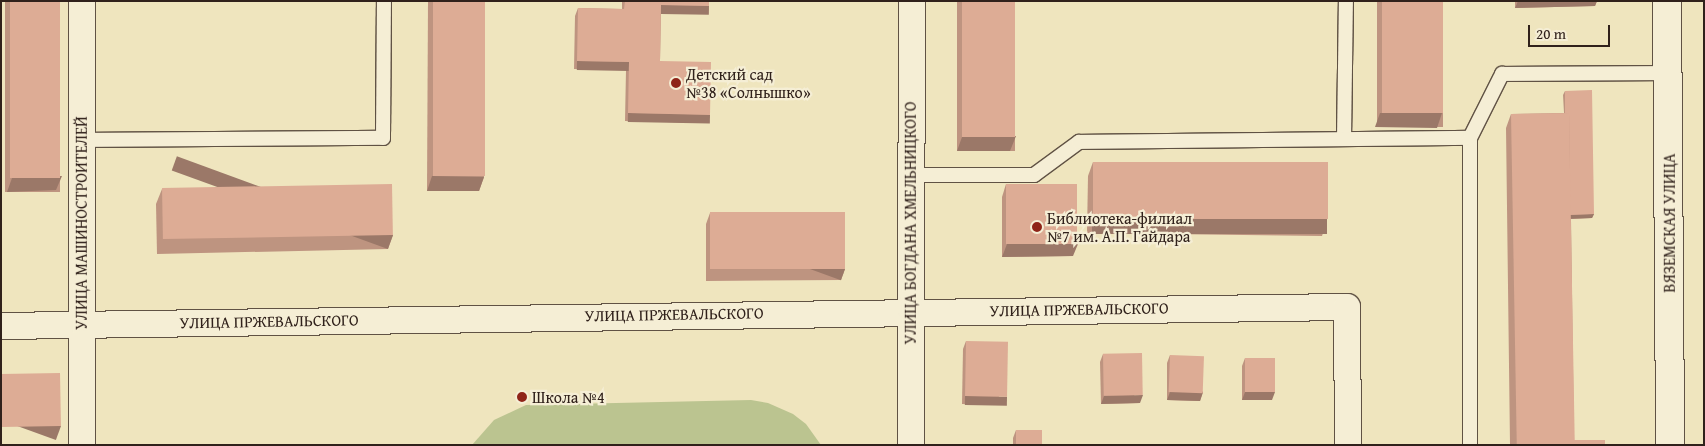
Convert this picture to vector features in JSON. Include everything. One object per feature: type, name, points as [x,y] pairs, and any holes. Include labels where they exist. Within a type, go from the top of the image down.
[{"type":"main road","name":"ВЯЗЕМСКАЯ УЛИЦА","points":[[1667,1],[1670,445]]},
{"type":"street","name":"УЛИЦА МАШИНОСТРОИТЕЛЕЙ","points":[[82,1],[82,445]]},
{"type":"street","name":"УЛИЦА БОГДАНА ХМЕЛЬНИЦКОГО","points":[[911,445],[909,175],[912,1]]},
{"type":"street","name":"УЛИЦА ПРЖЕВАЛЬСКОГО","points":[[1,326],[909,311],[1347,307],[1348,445]]},
{"type":"lane","points":[[81,140],[383,138],[384,1]]},
{"type":"lane","points":[[1344,139],[1346,1]]},
{"type":"lane","points":[[1470,445],[1470,138],[1502,74],[1668,73]]},
{"type":"lane","points":[[909,175],[1034,175],[1079,142],[1470,138]]},
{"type":"green space","points":[[751,400],[768,403],[793,414],[806,424],[821,445],[472,445],[494,420],[526,405]]},
{"type":"building","points":[[10,1],[60,1],[60,178],[10,178]]},
{"type":"building","points":[[433,1],[485,1],[485,176],[433,176]]},
{"type":"building","points":[[625,1],[709,1],[709,6],[661,5],[660,61],[711,62],[710,115],[628,113],[629,62],[577,61],[578,8],[624,9]]},
{"type":"building","points":[[962,1],[1015,1],[1015,137],[962,137]]},
{"type":"building","points":[[1382,1],[1443,1],[1443,113],[1382,113]]},
{"type":"building","points":[[1592,90],[1594,214],[1570,215],[1569,113],[1565,113],[1565,91]]},
{"type":"building","points":[[1569,113],[1575,445],[1517,445],[1511,114]]},
{"type":"building","points":[[1093,162],[1328,162],[1328,219],[1093,219]]},
{"type":"building","points":[[392,184],[393,235],[163,239],[162,188]]},
{"type":"building","name":"Библиотека-филиал №7 им. А.П. Гайдара","points":[[1006,184],[1077,184],[1077,244],[1006,244]]},
{"type":"building","points":[[710,212],[845,212],[845,269],[710,269]]},
{"type":"building","points":[[966,341],[1008,342],[1007,397],[965,396]]},
{"type":"building","points":[[1142,353],[1143,395],[1104,396],[1103,354]]},
{"type":"building","points":[[1170,355],[1204,356],[1203,393],[1169,392]]},
{"type":"building","points":[[1245,358],[1275,358],[1275,392],[1245,392]]},
{"type":"building","points":[[60,373],[61,426],[2,427],[1,374]]},
{"type":"building","points":[[1016,430],[1042,430],[1042,445],[1016,445]]},
{"type":"building","points":[[1574,440],[1605,440],[1605,445],[1574,445]]},
{"type":"place","name":"Детский сад №38 «Солнышко»","points":[[676,83]]},
{"type":"place","name":"Библиотека-филиал №7 им. А.П. Гайдара","points":[[1037,227]]},
{"type":"place","name":"Школа №4","points":[[522,397]]}]
